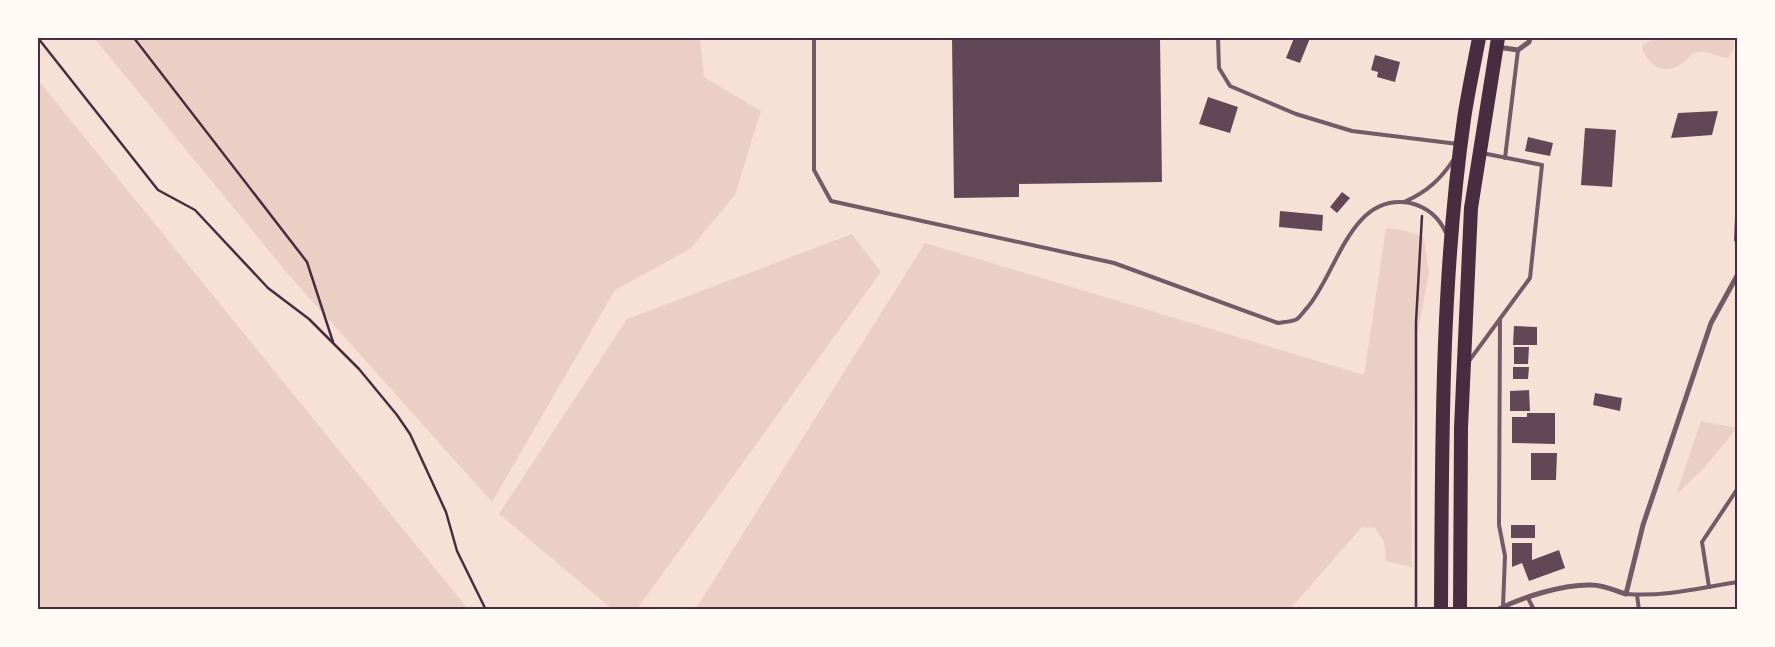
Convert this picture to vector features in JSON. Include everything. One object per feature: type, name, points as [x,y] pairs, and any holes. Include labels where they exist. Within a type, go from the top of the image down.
[{"type":"highway","points":[[1441,610],[1442,425],[1451,245],[1460,147],[1479,38]]},
{"type":"highway","points":[[1460,610],[1463,369],[1471,208],[1478,152],[1497,42]]},
{"type":"street","points":[[1497,42],[1518,50],[1529,42],[1530,38]]},
{"type":"street","points":[[1497,610],[1528,598],[1574,585],[1594,584],[1626,594],[1643,525],[1711,323],[1738,274]]},
{"type":"lane","points":[[814,38],[814,170],[831,201],[1114,264],[1278,323],[1296,319],[1314,299],[1345,242],[1364,216],[1375,208],[1389,203],[1404,202],[1423,206],[1443,226],[1451,245]]},
{"type":"lane","points":[[1218,38],[1219,68],[1230,86],[1296,114],[1352,131],[1460,147],[1436,183],[1422,194],[1404,202]]},
{"type":"lane","points":[[1505,158],[1518,50]]},
{"type":"lane","points":[[1463,369],[1530,278],[1542,165],[1478,152]]},
{"type":"lane","points":[[1500,318],[1499,525],[1505,556],[1504,606]]},
{"type":"lane","points":[[1710,587],[1702,542],[1738,488]]},
{"type":"lane","points":[[1626,594],[1664,595],[1738,582]]},
{"type":"lane","points":[[1637,595],[1639,610]]},
{"type":"lane","points":[[1528,598],[1534,610]]},
{"type":"path","points":[[38,38],[158,190],[195,210],[268,288],[309,319],[359,369],[410,434],[446,512],[457,551],[486,610]]},
{"type":"path","points":[[134,38],[307,262],[333,343]]},
{"type":"path","points":[[1416,610],[1416,322],[1423,206]]},
{"type":"shaded area","points":[[94,38],[700,38],[704,77],[761,111],[735,195],[690,249],[615,290],[492,502],[288,274]]},
{"type":"shaded area","points":[[1655,38],[1734,38],[1733,50],[1728,58],[1706,52],[1698,52],[1692,54],[1680,65],[1667,69],[1655,66],[1646,57],[1642,45]]},
{"type":"shaded area","points":[[38,80],[468,609],[38,609]]},
{"type":"shaded area","points":[[1386,228],[1402,230],[1424,237],[1429,273],[1416,340],[1411,490],[1412,567],[1386,561],[1384,542],[1375,528],[1362,527],[1290,609],[695,610],[925,243],[1364,375]]},
{"type":"shaded area","points":[[852,234],[881,272],[637,609],[612,609],[499,514],[627,319]]},
{"type":"shaded area","points":[[1701,421],[1737,428],[1704,468],[1676,495]]},
{"type":"building","points":[[952,38],[1160,38],[1162,182],[1019,184],[1019,197],[954,198]]},
{"type":"building","points":[[1294,38],[1310,38],[1300,63],[1286,58]]},
{"type":"building","points":[[1375,55],[1400,62],[1395,82],[1377,77],[1378,72],[1371,70]]},
{"type":"building","points":[[1208,97],[1238,107],[1230,133],[1199,124]]},
{"type":"building","points":[[1718,111],[1712,135],[1671,138],[1678,113]]},
{"type":"building","points":[[1585,128],[1616,130],[1612,187],[1581,185]]},
{"type":"building","points":[[1528,137],[1553,143],[1550,156],[1525,151]]},
{"type":"building","points":[[1342,192],[1350,198],[1337,213],[1330,207]]},
{"type":"building","points":[[1280,211],[1323,215],[1322,231],[1279,227]]},
{"type":"building","points":[[1735,216],[1738,216],[1738,241],[1734,241]]},
{"type":"building","points":[[1514,326],[1537,327],[1537,345],[1513,345]]},
{"type":"building","points":[[1514,347],[1529,347],[1528,364],[1514,364]]},
{"type":"building","points":[[1513,367],[1529,367],[1528,379],[1513,379]]},
{"type":"building","points":[[1529,390],[1530,411],[1510,411],[1510,391]]},
{"type":"building","points":[[1595,393],[1622,398],[1620,411],[1593,405]]},
{"type":"building","points":[[1527,413],[1555,413],[1555,444],[1512,443],[1512,417],[1527,417]]},
{"type":"building","points":[[1531,453],[1557,453],[1556,480],[1531,480]]},
{"type":"building","points":[[1511,525],[1535,525],[1535,538],[1511,538]]},
{"type":"building","points":[[1512,543],[1532,543],[1532,560],[1559,550],[1565,568],[1529,581],[1522,563],[1512,567]]}]
